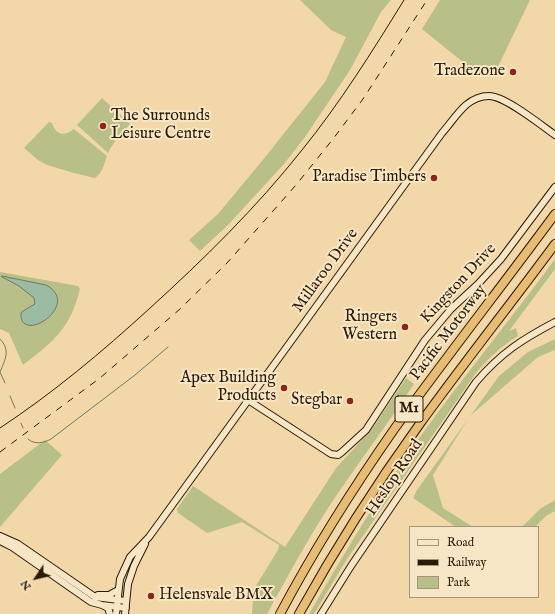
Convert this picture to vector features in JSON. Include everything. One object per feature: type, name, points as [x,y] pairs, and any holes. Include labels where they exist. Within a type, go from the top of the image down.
[{"type":"highway","name":"Pacific Motorway","points":[[280,614],[314,554],[395,428],[555,214]]},
{"type":"highway","name":"Pacific Motorway","points":[[299,614],[335,552],[419,424],[555,244]]},
{"type":"street","name":"Millaroo Drive","points":[[116,614],[120,579],[130,557],[149,537],[442,133],[466,105],[472,101],[484,97],[489,96],[498,98],[507,102],[555,135]]},
{"type":"street","name":"Kingston Drive","points":[[248,400],[331,454],[338,455],[366,430],[425,340],[451,309],[502,259],[555,187]]},
{"type":"street","name":"Heslop Road","points":[[321,614],[351,566],[476,382],[497,359],[517,343],[555,322]]},
{"type":"street","points":[[0,536],[18,544],[92,596],[117,603],[125,611]]},
{"type":"street","name":"Millaroo Drive","points":[[125,611],[128,584],[134,566],[149,537]]},
{"type":"street","points":[[0,541],[12,547],[91,602],[108,608],[110,614]]},
{"type":"street","points":[[62,575],[63,578],[71,584],[72,588]]},
{"type":"street","points":[[92,596],[109,594],[118,590]]},
{"type":"street","points":[[102,605],[126,601]]},
{"type":"green space","points":[[300,0],[391,0],[381,12],[350,70],[305,137],[284,164],[228,225],[200,251],[189,240],[218,214],[325,82],[346,37],[331,30]]},
{"type":"green space","points":[[440,0],[530,0],[493,77],[484,70],[480,76],[422,29]]},
{"type":"green space","name":"The Surrounds Leisure Centre","points":[[102,98],[130,124],[116,139],[108,153],[77,125]]},
{"type":"green space","points":[[49,122],[52,123],[56,130],[61,134],[70,132],[74,129],[107,156],[102,171],[98,176],[95,178],[47,165],[38,160],[24,148]]},
{"type":"green space","points":[[555,259],[555,269],[509,331],[516,328],[518,336],[506,344],[476,373],[347,559],[314,614],[309,614],[362,524],[390,480],[453,392]]},
{"type":"green space","points":[[0,272],[78,286],[80,289],[76,303],[66,324],[44,349],[23,365],[9,333],[0,329]]},
{"type":"green space","points":[[555,339],[555,350],[538,357],[471,415],[499,376],[528,352]]},
{"type":"green space","points":[[406,378],[414,384],[327,510],[300,554],[267,614],[252,614],[253,600],[249,597],[278,550],[279,545],[242,522],[207,533],[178,513],[177,509],[193,486],[285,547],[336,468],[372,429]]},
{"type":"green space","points":[[468,418],[433,475],[443,508],[471,526],[455,526],[413,498],[417,490]]},
{"type":"green space","points":[[45,440],[62,455],[0,527],[0,474]]},
{"type":"green space","points":[[555,500],[555,511],[546,516],[536,526],[523,526],[540,509]]},
{"type":"shaded area","points":[[2,276],[46,285],[55,293],[57,302],[54,311],[47,319],[38,324],[29,325],[23,322],[21,313],[35,304],[34,298],[19,286]]},
{"type":"waterway","points":[[0,339],[6,351],[5,359],[0,372],[5,383]]},
{"type":"waterway","points":[[28,439],[39,443],[51,439],[135,375],[168,347]]},
{"type":"waterway","points":[[10,396],[15,408]]},
{"type":"waterway","points":[[21,423],[23,428]]},
{"type":"tram line","points":[[0,428],[20,415],[77,372],[113,341],[190,271],[248,213],[316,132],[343,96],[404,0]]},
{"type":"railway","points":[[0,452],[100,378],[180,309],[227,263],[296,185],[333,139],[363,99],[427,0]]},
{"type":"place","name":"Tradezone","points":[[513,72]]},
{"type":"place","name":"The Surrounds Leisure Centre","points":[[103,126]]},
{"type":"place","name":"Paradise Timbers","points":[[434,178]]},
{"type":"place","name":"Ringers Western","points":[[405,327]]},
{"type":"place","name":"Apex Building Products","points":[[284,388]]},
{"type":"place","name":"Stegbar","points":[[350,401]]},
{"type":"place","name":"Helensvale BMX","points":[[151,596]]}]
